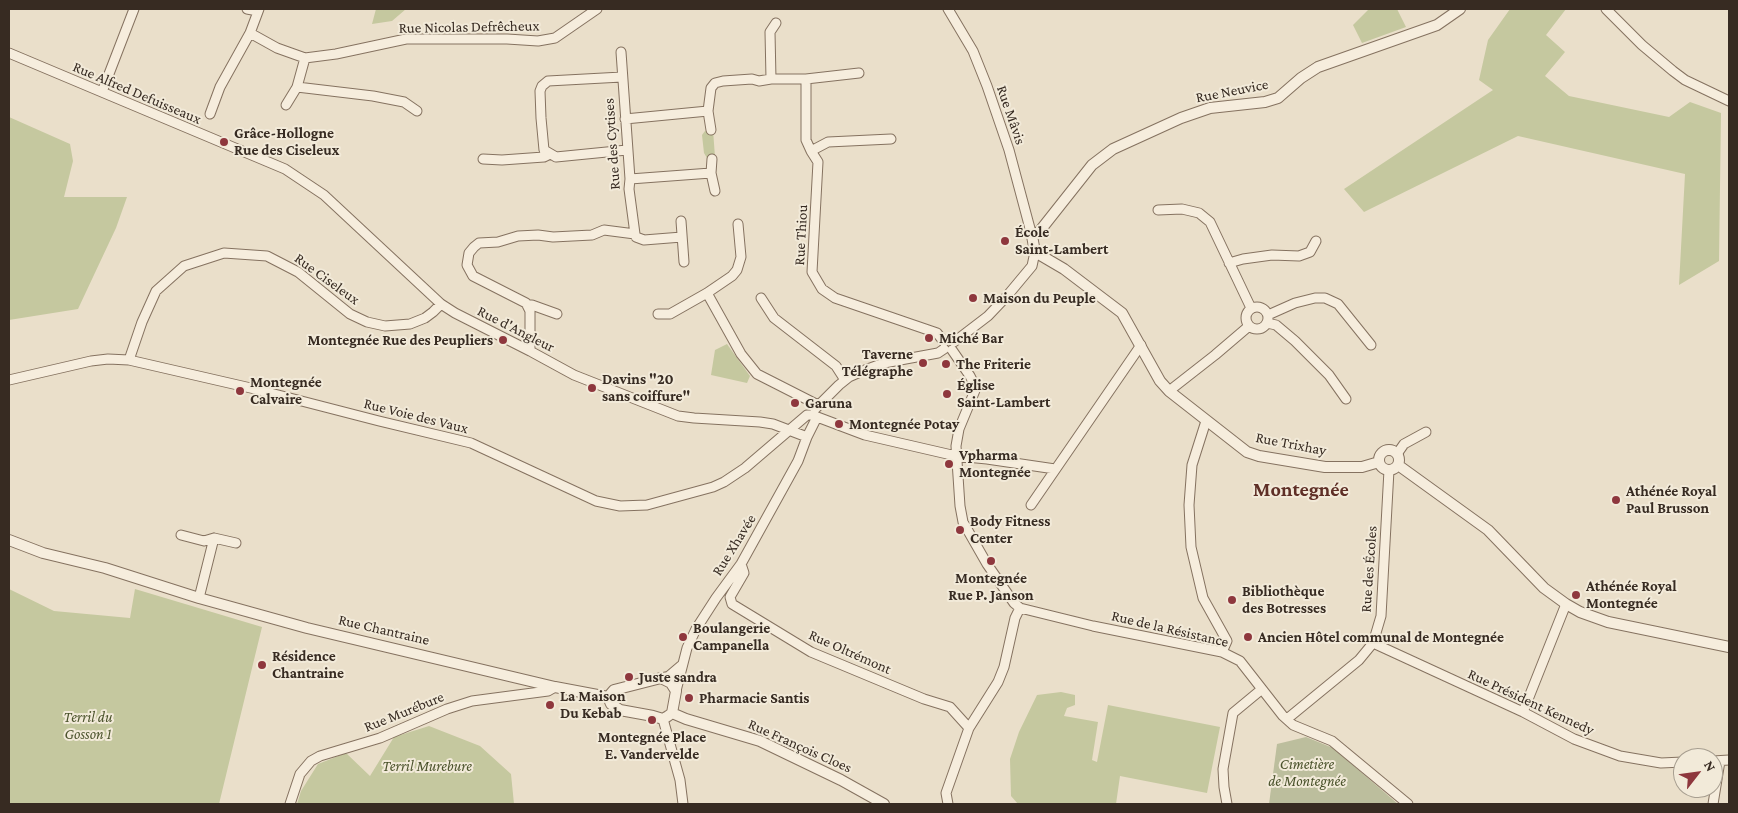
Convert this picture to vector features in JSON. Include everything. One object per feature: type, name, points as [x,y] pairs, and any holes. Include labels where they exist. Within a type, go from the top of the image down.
[{"type":"street","points":[[102,92],[134,9]]},
{"type":"street","points":[[210,114],[220,87],[250,34],[259,10],[247,9]]},
{"type":"street","name":"Rue Nicolas Defrêcheux","points":[[250,34],[277,48],[305,58],[336,54],[406,40],[538,41],[555,38],[597,9]]},
{"type":"street","name":"Rue Mâvis","points":[[948,9],[973,51],[987,86],[1009,150],[1032,236]]},
{"type":"street","name":"Rue Neuvice","points":[[1032,236],[1039,232],[1092,165],[1113,149],[1181,118],[1210,108],[1264,102],[1278,98],[1301,78],[1318,67],[1437,25],[1460,9]]},
{"type":"street","points":[[1606,9],[1642,45],[1673,71],[1686,80],[1729,101]]},
{"type":"street","points":[[772,79],[770,32],[776,23]]},
{"type":"street","name":"Rue des Cytises","points":[[621,52],[630,179],[630,210],[635,234]]},
{"type":"street","name":"Rue Alfred Defuisseaux","points":[[9,53],[255,157]]},
{"type":"street","points":[[286,105],[297,86],[305,58]]},
{"type":"street","points":[[711,130],[708,111],[711,88],[715,83],[752,79],[760,81],[806,79],[859,73]]},
{"type":"street","points":[[622,77],[548,81],[540,91],[544,150],[556,157],[627,150]]},
{"type":"street","name":"Rue Thiou","points":[[806,79],[806,140],[818,162],[812,272],[822,289],[835,298],[936,333],[949,346]]},
{"type":"street","points":[[297,86],[404,102],[416,111]]},
{"type":"street","points":[[625,119],[708,111]]},
{"type":"street","points":[[811,151],[828,142],[891,139]]},
{"type":"street","points":[[483,159],[502,160],[544,157],[550,154]]},
{"type":"street","name":"Rue d'Angleur","points":[[255,157],[285,169],[324,195],[441,304],[574,375],[678,416],[773,424],[807,437]]},
{"type":"street","points":[[712,159],[711,173],[715,191]]},
{"type":"street","points":[[630,179],[711,173]]},
{"type":"street","points":[[1158,210],[1182,209],[1199,213],[1210,222],[1251,308]]},
{"type":"street","points":[[681,220],[684,262]]},
{"type":"street","points":[[658,314],[670,314],[732,276],[740,264],[741,257],[738,224]]},
{"type":"street","points":[[557,314],[528,305],[474,276],[467,265],[469,253],[478,244],[498,242],[518,236],[592,235],[604,230],[635,234],[636,237],[644,240],[682,236]]},
{"type":"street","points":[[1032,236],[1036,252]]},
{"type":"street","points":[[1229,263],[1272,255],[1298,256],[1310,252],[1316,241]]},
{"type":"street","name":"Rue Xhavée","points":[[676,690],[687,648],[696,629],[741,564],[798,461],[812,416],[818,405],[845,380],[865,370],[884,364],[938,353],[949,346],[988,316],[1007,296],[1032,266],[1036,252]]},
{"type":"street","name":"Rue Trixhay","points":[[1036,252],[1064,269],[1122,312],[1160,381],[1247,452],[1259,456],[1325,467],[1362,467],[1379,462],[1380,455],[1386,450],[1393,451],[1395,463]]},
{"type":"street","name":"Rue Ciseleux","points":[[129,360],[142,322],[156,291],[184,266],[224,253],[267,256],[298,272],[350,314],[367,322],[385,326],[410,324],[429,315],[441,304]]},
{"type":"street","points":[[707,293],[741,354],[757,374],[818,405]]},
{"type":"street","points":[[761,298],[774,318],[836,366],[845,380]]},
{"type":"street","points":[[1346,399],[1328,375],[1295,341],[1267,319],[1264,309],[1258,307],[1251,308],[1246,313],[1245,320],[1248,326],[1255,330],[1262,328],[1267,319],[1295,303],[1315,298],[1325,298],[1338,304],[1371,345]]},
{"type":"street","points":[[528,305],[530,311],[530,350]]},
{"type":"street","points":[[1169,390],[1215,355],[1248,326]]},
{"type":"street","points":[[1031,505],[1141,345]]},
{"type":"street","points":[[948,804],[946,793],[970,728],[998,682],[1004,667],[1015,618],[1020,608],[1014,603],[987,564],[963,522],[960,506],[956,446],[959,429],[976,388],[949,346]]},
{"type":"street","name":"Rue Voie des Vaux","points":[[9,380],[91,361],[108,359],[129,360],[255,388],[379,422],[471,444],[596,501],[620,506],[647,505],[713,487],[724,482],[745,468],[790,430],[812,416]]},
{"type":"street","points":[[812,416],[865,435],[956,456],[1055,469]]},
{"type":"street","points":[[1206,420],[1192,465],[1189,505],[1191,547],[1203,598],[1227,642],[1222,652]]},
{"type":"street","name":"Rue Trixhay","points":[[1395,463],[1404,444],[1426,432]]},
{"type":"street","points":[[1379,462],[1382,468],[1395,463],[1488,530],[1544,588],[1580,612],[1608,622],[1729,648]]},
{"type":"street","name":"Rue des Écoles","points":[[1287,719],[1359,660],[1373,643],[1381,616],[1395,463]]},
{"type":"street","points":[[181,536],[204,541],[214,538],[236,543]]},
{"type":"street","points":[[199,598],[214,538]]},
{"type":"street","name":"Rue Chantraine","points":[[9,540],[43,553],[105,568],[199,598],[307,628],[559,687],[608,696]]},
{"type":"street","name":"Rue Oltrémont","points":[[741,564],[744,573],[730,598],[732,604],[811,652],[950,708],[970,728]]},
{"type":"street","points":[[1523,712],[1566,604]]},
{"type":"street","name":"Rue de la Résistance","points":[[1020,608],[1093,626],[1222,652],[1240,661],[1287,719],[1296,727],[1332,741],[1408,804]]},
{"type":"street","name":"Rue Président Kennedy","points":[[1373,643],[1523,712],[1574,739],[1620,756],[1661,763],[1673,762]]},
{"type":"street","points":[[608,696],[614,690],[669,676],[682,665]]},
{"type":"street","points":[[661,678],[671,683],[676,690],[665,730],[680,780],[683,804]]},
{"type":"street","name":"Rue Murébure","points":[[290,804],[300,774],[310,762],[320,756],[380,738],[447,709],[472,701],[548,691],[559,687]]},
{"type":"street","points":[[1227,804],[1223,769],[1233,713],[1262,689]]},
{"type":"street","name":"Rue François Cloes","points":[[608,696],[611,704],[620,710],[686,719],[760,741],[841,780],[884,804]]},
{"type":"green space","points":[[376,9],[406,9],[392,21],[372,24]]},
{"type":"green space","points":[[1369,9],[1397,9],[1406,27],[1362,43],[1353,25]]},
{"type":"green space","points":[[1510,9],[1566,9],[1546,35],[1565,52],[1545,76],[1569,96],[1669,117],[1690,102],[1721,113],[1719,261],[1679,285],[1685,174],[1518,136],[1364,212],[1344,189],[1493,90],[1479,80],[1488,40]]},
{"type":"green space","points":[[9,117],[70,144],[73,161],[64,197],[127,197],[116,228],[78,309],[9,320]]},
{"type":"green space","points":[[713,130],[715,157],[707,158],[704,153],[702,135],[705,131]]},
{"type":"green space","points":[[727,344],[750,376],[747,383],[711,375],[715,350]]},
{"type":"green space","name":"Terril du Gosson 1","points":[[9,589],[54,611],[130,618],[135,589],[262,627],[219,804],[9,804]]},
{"type":"green space","points":[[1061,692],[1075,695],[1075,705],[1067,708],[1064,716],[1098,722],[1092,760],[1097,762],[1108,705],[1220,727],[1207,793],[1120,776],[1116,804],[1018,804],[1011,796],[1010,759],[1019,732],[1037,695]]},
{"type":"green space","name":"Terril Murebure","points":[[429,726],[480,746],[511,774],[514,804],[297,804],[301,791],[318,764],[346,753],[370,776],[394,737]]},
{"type":"green space","name":"Cimetière de Montegnée","points":[[1306,737],[1333,748],[1398,804],[1269,804],[1277,744]]},
{"type":"place","name":"Grâce-Hollogne Rue des Ciseleux","points":[[224,142]]},
{"type":"place","name":"École Saint-Lambert","points":[[1005,241]]},
{"type":"place","name":"Maison du Peuple","points":[[973,298]]},
{"type":"place","name":"Miché Bar","points":[[929,338]]},
{"type":"place","name":"Montegnée Rue des Peupliers","points":[[503,340]]},
{"type":"place","name":"Taverne Télégraphe","points":[[923,363]]},
{"type":"place","name":"The Friterie","points":[[946,364]]},
{"type":"place","name":"Davins \"20 sans coiffure\"","points":[[592,388]]},
{"type":"place","name":"Montegnée Calvaire","points":[[240,391]]},
{"type":"place","name":"Église Saint-Lambert","points":[[947,394]]},
{"type":"place","name":"Garuna","points":[[795,403]]},
{"type":"place","name":"Montegnée Potay","points":[[839,424]]},
{"type":"place","name":"Vpharma Montegnée","points":[[949,464]]},
{"type":"place","name":"Athénée Royal Paul Brusson","points":[[1616,500]]},
{"type":"place","name":"Body Fitness Center","points":[[960,530]]},
{"type":"place","name":"Montegnée Rue P. Janson","points":[[991,561]]},
{"type":"place","name":"Athénée Royal Montegnée","points":[[1576,595]]},
{"type":"place","name":"Bibliothèque des Botresses","points":[[1232,600]]},
{"type":"place","name":"Boulangerie Campanella","points":[[683,637]]},
{"type":"place","name":"Ancien Hôtel communal de Montegnée","points":[[1248,637]]},
{"type":"place","name":"Résidence Chantraine","points":[[262,665]]},
{"type":"place","name":"Juste sandra","points":[[629,677]]},
{"type":"place","name":"Pharmacie Santis","points":[[689,698]]},
{"type":"place","name":"La Maison Du Kebab","points":[[550,705]]},
{"type":"place","name":"Montegnée Place E. Vandervelde","points":[[652,720]]},
{"type":"district","name":"Montegnée","points":[[1301,490]]}]
